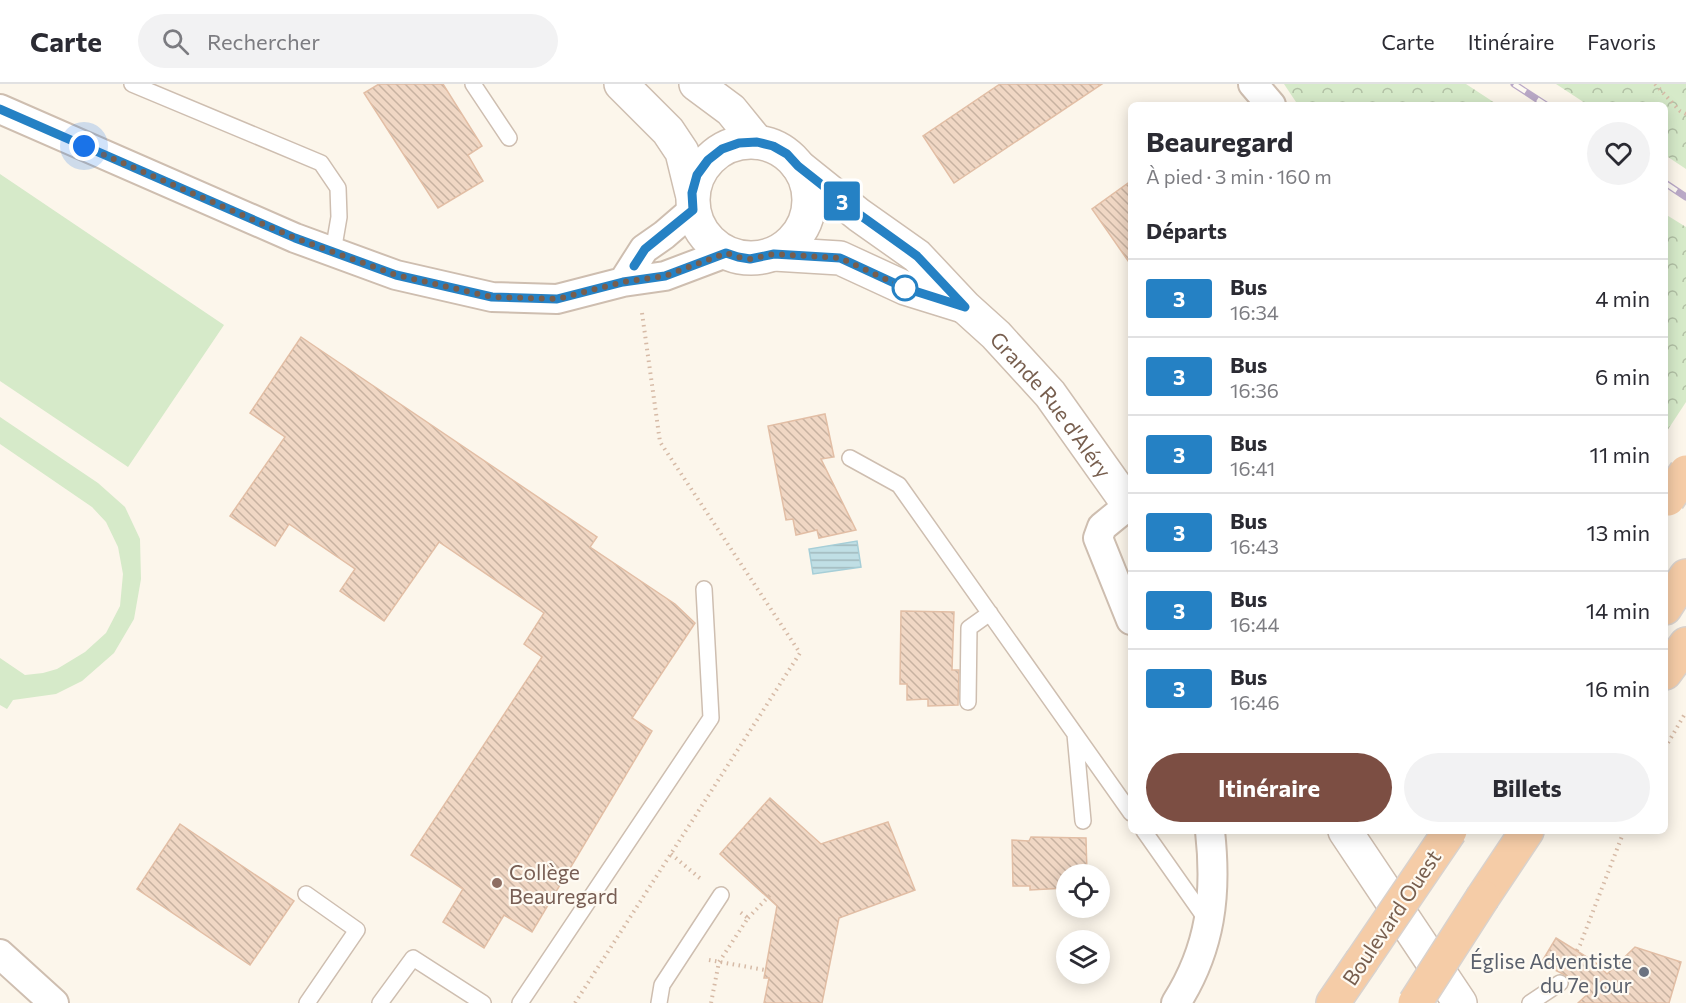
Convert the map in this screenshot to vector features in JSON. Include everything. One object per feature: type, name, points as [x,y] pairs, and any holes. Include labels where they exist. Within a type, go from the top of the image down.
[{"type":"highway","points":[[1668,498],[1686,472]]},
{"type":"highway","points":[[1668,603],[1686,576]]},
{"type":"highway","points":[[1668,669],[1686,644]]},
{"type":"highway","name":"Boulevard Ouest","points":[[1333,1003],[1448,834]]},
{"type":"highway","points":[[1415,1003],[1525,834]]},
{"type":"street","points":[[621,84],[668,131],[682,152],[693,202],[699,227],[710,243],[726,253],[750,259],[774,254],[789,244],[800,232],[807,216],[810,198],[806,181],[798,166],[787,154],[773,146],[757,142],[739,143],[722,149],[708,160],[697,175],[693,202],[645,249],[630,280]]},
{"type":"street","points":[[696,84],[731,110],[757,142]]},
{"type":"street","points":[[1253,84],[1268,102]]},
{"type":"street","points":[[0,109],[295,238],[396,275],[492,297],[557,299],[630,280],[665,276],[726,253]]},
{"type":"street","name":"Grande Rue d'Aléry","points":[[798,166],[917,256],[965,307],[996,335],[1050,394],[1128,504]]},
{"type":"street","name":"Grande Rue d'Aléry","points":[[774,254],[840,258],[905,288],[965,307]]},
{"type":"street","points":[[1128,508],[1101,526],[1098,538],[1128,613]]},
{"type":"street","points":[[1176,1003],[1189,983],[1209,923],[1214,876],[1210,834]]},
{"type":"street","points":[[1347,834],[1460,1003]]},
{"type":"street","points":[[0,954],[54,1003]]},
{"type":"lane","points":[[132,84],[321,163],[338,188],[339,217],[333,252]]},
{"type":"lane","points":[[473,84],[509,138]]},
{"type":"lane","points":[[850,458],[899,485],[1128,809]]},
{"type":"lane","points":[[520,1003],[711,718],[704,589]]},
{"type":"lane","points":[[968,702],[969,628],[990,614]]},
{"type":"lane","points":[[1075,734],[1083,821]]},
{"type":"lane","points":[[1146,834],[1209,923]]},
{"type":"lane","points":[[306,894],[357,930],[307,1003]]},
{"type":"lane","points":[[659,1003],[662,985],[721,895]]},
{"type":"lane","points":[[380,1003],[413,958],[483,1003]]},
{"type":"lane","points":[[1530,1003],[1560,983]]},
{"type":"path","points":[[1655,84],[1680,111],[1686,114]]},
{"type":"path","points":[[630,280],[660,442]]},
{"type":"path","points":[[1668,743],[1686,712]]},
{"type":"path","points":[[1560,983],[1580,945],[1623,834]]},
{"type":"path","points":[[748,918],[772,893]]},
{"type":"path","points":[[682,955],[765,970]]},
{"type":"green space","points":[[1284,84],[1466,84],[1493,102],[1296,102]]},
{"type":"green space","points":[[1556,84],[1686,84],[1686,169],[1668,157],[1668,102],[1583,102]]},
{"type":"green space","points":[[0,174],[224,325],[128,467],[0,381]]},
{"type":"green space","points":[[1668,216],[1686,227],[1686,402],[1668,429]]},
{"type":"green space","points":[[0,417],[98,483],[125,507],[140,539],[141,579],[134,619],[114,653],[82,681],[56,694],[13,700],[7,709],[0,705],[0,658],[25,675],[57,669],[85,652],[106,633],[120,606],[123,574],[118,547],[106,522],[92,507],[0,444]]},
{"type":"water","points":[[857,541],[861,567],[813,574],[809,549]]},
{"type":"building","points":[[379,84],[443,84],[482,146],[468,155],[483,181],[438,208],[364,93]]},
{"type":"building","points":[[1000,84],[1102,84],[954,183],[923,136]]},
{"type":"building","points":[[1128,183],[1128,261],[1092,209]]},
{"type":"building","points":[[301,337],[597,537],[590,547],[675,604],[695,623],[632,718],[652,731],[532,932],[504,915],[484,948],[443,922],[463,889],[411,855],[542,657],[524,644],[544,613],[439,542],[384,621],[340,591],[355,569],[289,524],[275,546],[230,516],[285,437],[250,413]]},
{"type":"building","points":[[825,414],[834,457],[821,459],[856,530],[819,538],[817,530],[796,535],[793,519],[786,520],[768,426]]},
{"type":"building","points":[[901,611],[954,612],[952,670],[959,670],[958,705],[928,706],[928,699],[907,700],[907,684],[900,684]]},
{"type":"building","points":[[770,798],[821,844],[888,822],[915,890],[839,918],[822,1003],[764,1003],[769,978],[764,978],[777,906],[720,854]]},
{"type":"building","points":[[180,824],[294,901],[250,965],[137,889]]},
{"type":"building","points":[[1031,837],[1086,838],[1087,864],[1056,864],[1056,889],[1030,890],[1030,886],[1013,886],[1012,840],[1029,841]]},
{"type":"building","name":"Église Adventiste du 7e Jour","points":[[1556,938],[1595,962],[1607,974],[1635,947],[1681,962],[1669,1003],[1578,1003],[1590,992],[1565,975],[1541,963]]},
{"type":"railway","points":[[1514,84],[1541,102]]},
{"type":"railway","points":[[1668,185],[1686,197]]},
{"type":"bus line","name":"3","points":[[0,109],[295,238],[396,275],[492,297],[557,299],[623,282],[665,276],[726,253],[750,259],[774,254],[840,258],[905,288],[965,307],[917,256],[832,194],[787,154],[773,146],[757,142],[739,143],[722,149],[708,160],[697,175],[692,193],[693,210],[645,249],[634,266]]},
{"type":"place","name":"Collège Beauregard","points":[[497,883]]},
{"type":"place","name":"Église Adventiste du 7e Jour","points":[[1644,972]]},
{"type":"route","points":[[84,146],[295,238],[396,275],[492,297],[557,299],[623,282],[665,276],[726,253],[750,259],[774,254],[840,258],[905,288]]}]
